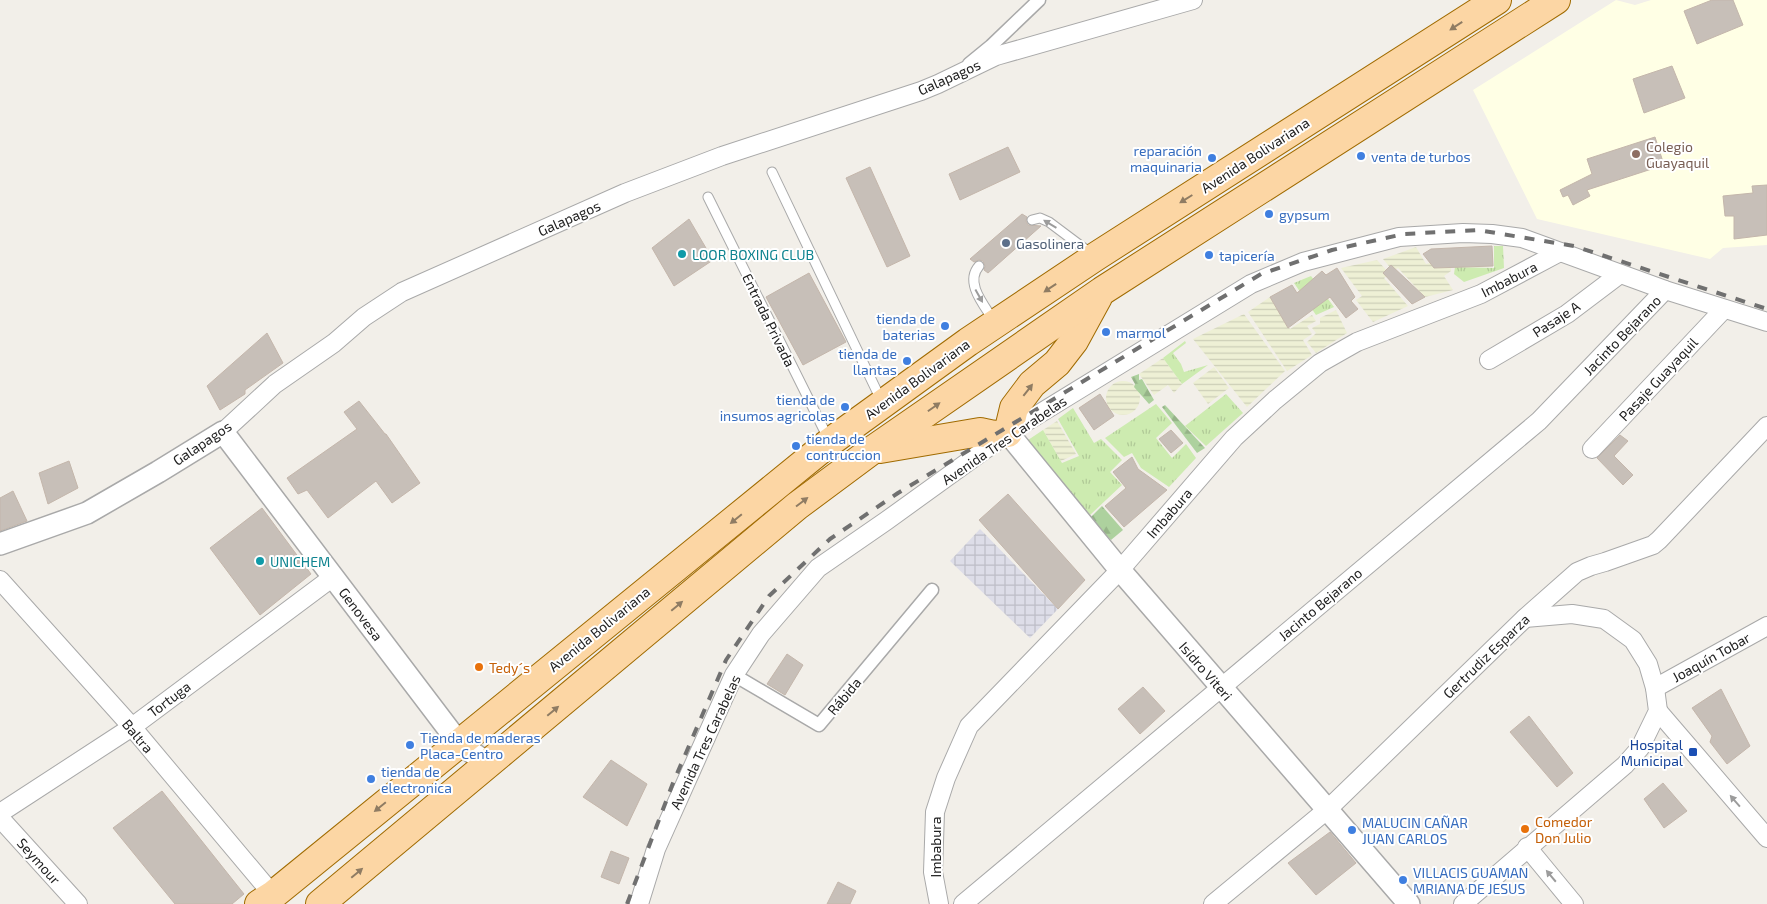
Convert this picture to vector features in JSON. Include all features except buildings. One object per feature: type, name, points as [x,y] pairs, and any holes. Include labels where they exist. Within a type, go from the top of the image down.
[{"type":"main road","name":"Avenida Bolivariana","points":[[266,899],[830,442],[883,403],[1095,257],[1496,0]]},
{"type":"main road","points":[[320,904],[797,506],[871,451],[1102,291],[1556,0]]},
{"type":"main road","points":[[871,451],[980,432],[994,435],[1008,434],[1014,408],[1032,384],[1058,363],[1074,341],[1102,291]]},
{"type":"street","points":[[960,73],[974,58],[992,46],[1039,0]]},
{"type":"street","name":"Galapagos","points":[[0,544],[86,513],[223,432],[275,384],[334,343],[364,317],[402,292],[625,193],[722,156],[921,90],[996,56],[1193,0]]},
{"type":"street","name":"Avenida Tres Carabelas","points":[[639,904],[656,849],[734,675],[762,634],[818,568],[1008,434],[1251,284],[1303,262],[1399,237],[1463,233],[1492,234],[1522,238],[1666,290],[1767,322]]},
{"type":"street","name":"Imbabura","points":[[939,904],[933,872],[935,812],[946,778],[969,726],[1120,570],[1234,438],[1275,400],[1320,364],[1357,342],[1480,294],[1560,252]]},
{"type":"street","name":"Pasaje A","points":[[1489,360],[1567,314],[1620,274]]},
{"type":"street","name":"Jacinto Bejarano","points":[[963,904],[1539,421],[1666,290]]},
{"type":"street","name":"Pasaje Guayaquil","points":[[1592,449],[1724,309]]},
{"type":"street","name":"Gertrudiz Esparza","points":[[1213,904],[1328,809],[1525,618],[1577,572],[1653,545],[1659,540],[1767,426]]},
{"type":"street","name":"Genovesa","points":[[223,432],[458,743],[488,764]]},
{"type":"street","name":"Isidro Viteri","points":[[1008,434],[1120,570],[1409,904]]},
{"type":"street","name":"Tortuga","points":[[0,813],[132,727],[333,577]]},
{"type":"street","name":"Baltra","points":[[0,580],[132,727],[266,899]]},
{"type":"street","name":"Rábida","points":[[734,675],[819,725],[932,590]]},
{"type":"street","points":[[1463,904],[1625,764],[1640,748],[1658,711],[1655,688],[1648,664],[1633,640],[1604,619],[1572,614],[1525,618]]},
{"type":"street","name":"Joaquín Tobar","points":[[1655,688],[1767,626]]},
{"type":"street","points":[[1658,711],[1764,828]]},
{"type":"street","name":"Seymour","points":[[0,818],[78,904]]},
{"type":"street","points":[[1527,847],[1574,904]]},
{"type":"lane","points":[[772,172],[883,403]]},
{"type":"lane","name":"Entrada Privada","points":[[708,197],[830,442]]},
{"type":"lane","points":[[1032,220],[1040,218],[1049,222],[1095,257]]},
{"type":"lane","points":[[979,266],[975,270],[974,276],[976,291],[996,324]]},
{"type":"shaded area","name":"Colegio Guayaquil","points":[[1616,0],[1635,5],[1651,0],[1767,0],[1767,245],[1723,248],[1710,259],[1537,219],[1473,90]]},
{"type":"shaded area","points":[[1416,247],[1426,264],[1438,261],[1437,252],[1450,248],[1451,271],[1444,276],[1453,290],[1425,297],[1398,268],[1393,271],[1383,259]]},
{"type":"shaded area","points":[[1377,260],[1390,274],[1384,278],[1408,306],[1373,322],[1356,300],[1362,296],[1341,268]]},
{"type":"shaded area","points":[[1270,297],[1290,329],[1312,315],[1316,321],[1307,326],[1312,334],[1303,340],[1312,355],[1287,371],[1248,312]]},
{"type":"shaded area","points":[[1336,310],[1347,333],[1316,353],[1307,342],[1316,333],[1312,328],[1320,324],[1320,318]]},
{"type":"shaded area","points":[[1244,314],[1285,371],[1247,407],[1193,339]]},
{"type":"shaded area","points":[[1163,358],[1182,384],[1174,393],[1168,385],[1154,395],[1139,374]]},
{"type":"shaded area","points":[[1214,367],[1229,388],[1208,404],[1193,383]]},
{"type":"shaded area","points":[[1123,381],[1130,382],[1135,386],[1139,391],[1139,405],[1135,410],[1130,414],[1123,415],[1116,414],[1111,410],[1107,405],[1106,398],[1107,391],[1111,386],[1116,382]]},
{"type":"shaded area","points":[[1057,421],[1076,454],[1061,461],[1043,430]]},
{"type":"shaded area","points":[[980,529],[1058,609],[1030,638],[950,561]]},
{"type":"green space","points":[[1494,246],[1503,246],[1504,268],[1464,282],[1454,274],[1455,267],[1494,268]]},
{"type":"green space","points":[[1311,276],[1334,307],[1316,315],[1294,283]]},
{"type":"green space","points":[[1185,341],[1186,343],[1173,353],[1184,372],[1208,365],[1182,384],[1163,358]]},
{"type":"green space","points":[[1139,374],[1139,380],[1142,379],[1154,400],[1149,404],[1134,387],[1135,384],[1131,377]]},
{"type":"green space","points":[[1226,394],[1243,413],[1206,446],[1185,426]]},
{"type":"green space","points":[[1156,404],[1172,423],[1156,438],[1172,458],[1186,444],[1196,458],[1169,487],[1141,468],[1132,453],[1124,457],[1105,438]]},
{"type":"green space","points":[[1165,405],[1205,448],[1197,453],[1162,407]]},
{"type":"green space","points":[[1073,408],[1094,443],[1101,439],[1122,460],[1110,472],[1122,485],[1090,515],[1028,440],[1043,430],[1062,463],[1079,456],[1058,419]]},
{"type":"green space","points":[[1102,506],[1123,530],[1111,540],[1090,518]]},
{"type":"railway","points":[[627,904],[673,783],[726,660],[769,596],[830,539],[898,493],[1261,274],[1332,250],[1404,234],[1478,230],[1574,246],[1767,309]]},
{"type":"place","name":"Colegio Guayaquil","points":[[1636,154]]},
{"type":"place","name":"venta de turbos","points":[[1361,156]]},
{"type":"place","name":"reparación maquinaria","points":[[1212,158]]},
{"type":"place","name":"gypsum","points":[[1269,214]]},
{"type":"place","name":"Gasolinera","points":[[1006,243]]},
{"type":"place","name":"LOOR BOXING CLUB","points":[[682,254]]},
{"type":"place","name":"tapicería","points":[[1209,255]]},
{"type":"place","name":"tienda de baterias","points":[[945,326]]},
{"type":"place","name":"marmol","points":[[1106,332]]},
{"type":"place","name":"tienda de llantas","points":[[907,361]]},
{"type":"place","name":"tienda de insumos agricolas","points":[[845,407]]},
{"type":"place","name":"tienda de contruccion","points":[[796,446]]},
{"type":"place","name":"UNICHEM","points":[[260,561]]},
{"type":"place","name":"Tedy´s","points":[[479,667]]},
{"type":"place","name":"Tienda de maderas Placa-Centro","points":[[410,745]]},
{"type":"place","name":"Hospital Municipal","points":[[1693,752]]},
{"type":"place","name":"tienda de electronica","points":[[371,779]]},
{"type":"place","name":"Comedor Don Julio","points":[[1525,829]]},
{"type":"place","name":"MALUCIN CAÑAR JUAN CARLOS","points":[[1352,830]]},
{"type":"place","name":"VILLACIS GUAMAN MRIANA DE JESUS","points":[[1403,880]]}]
